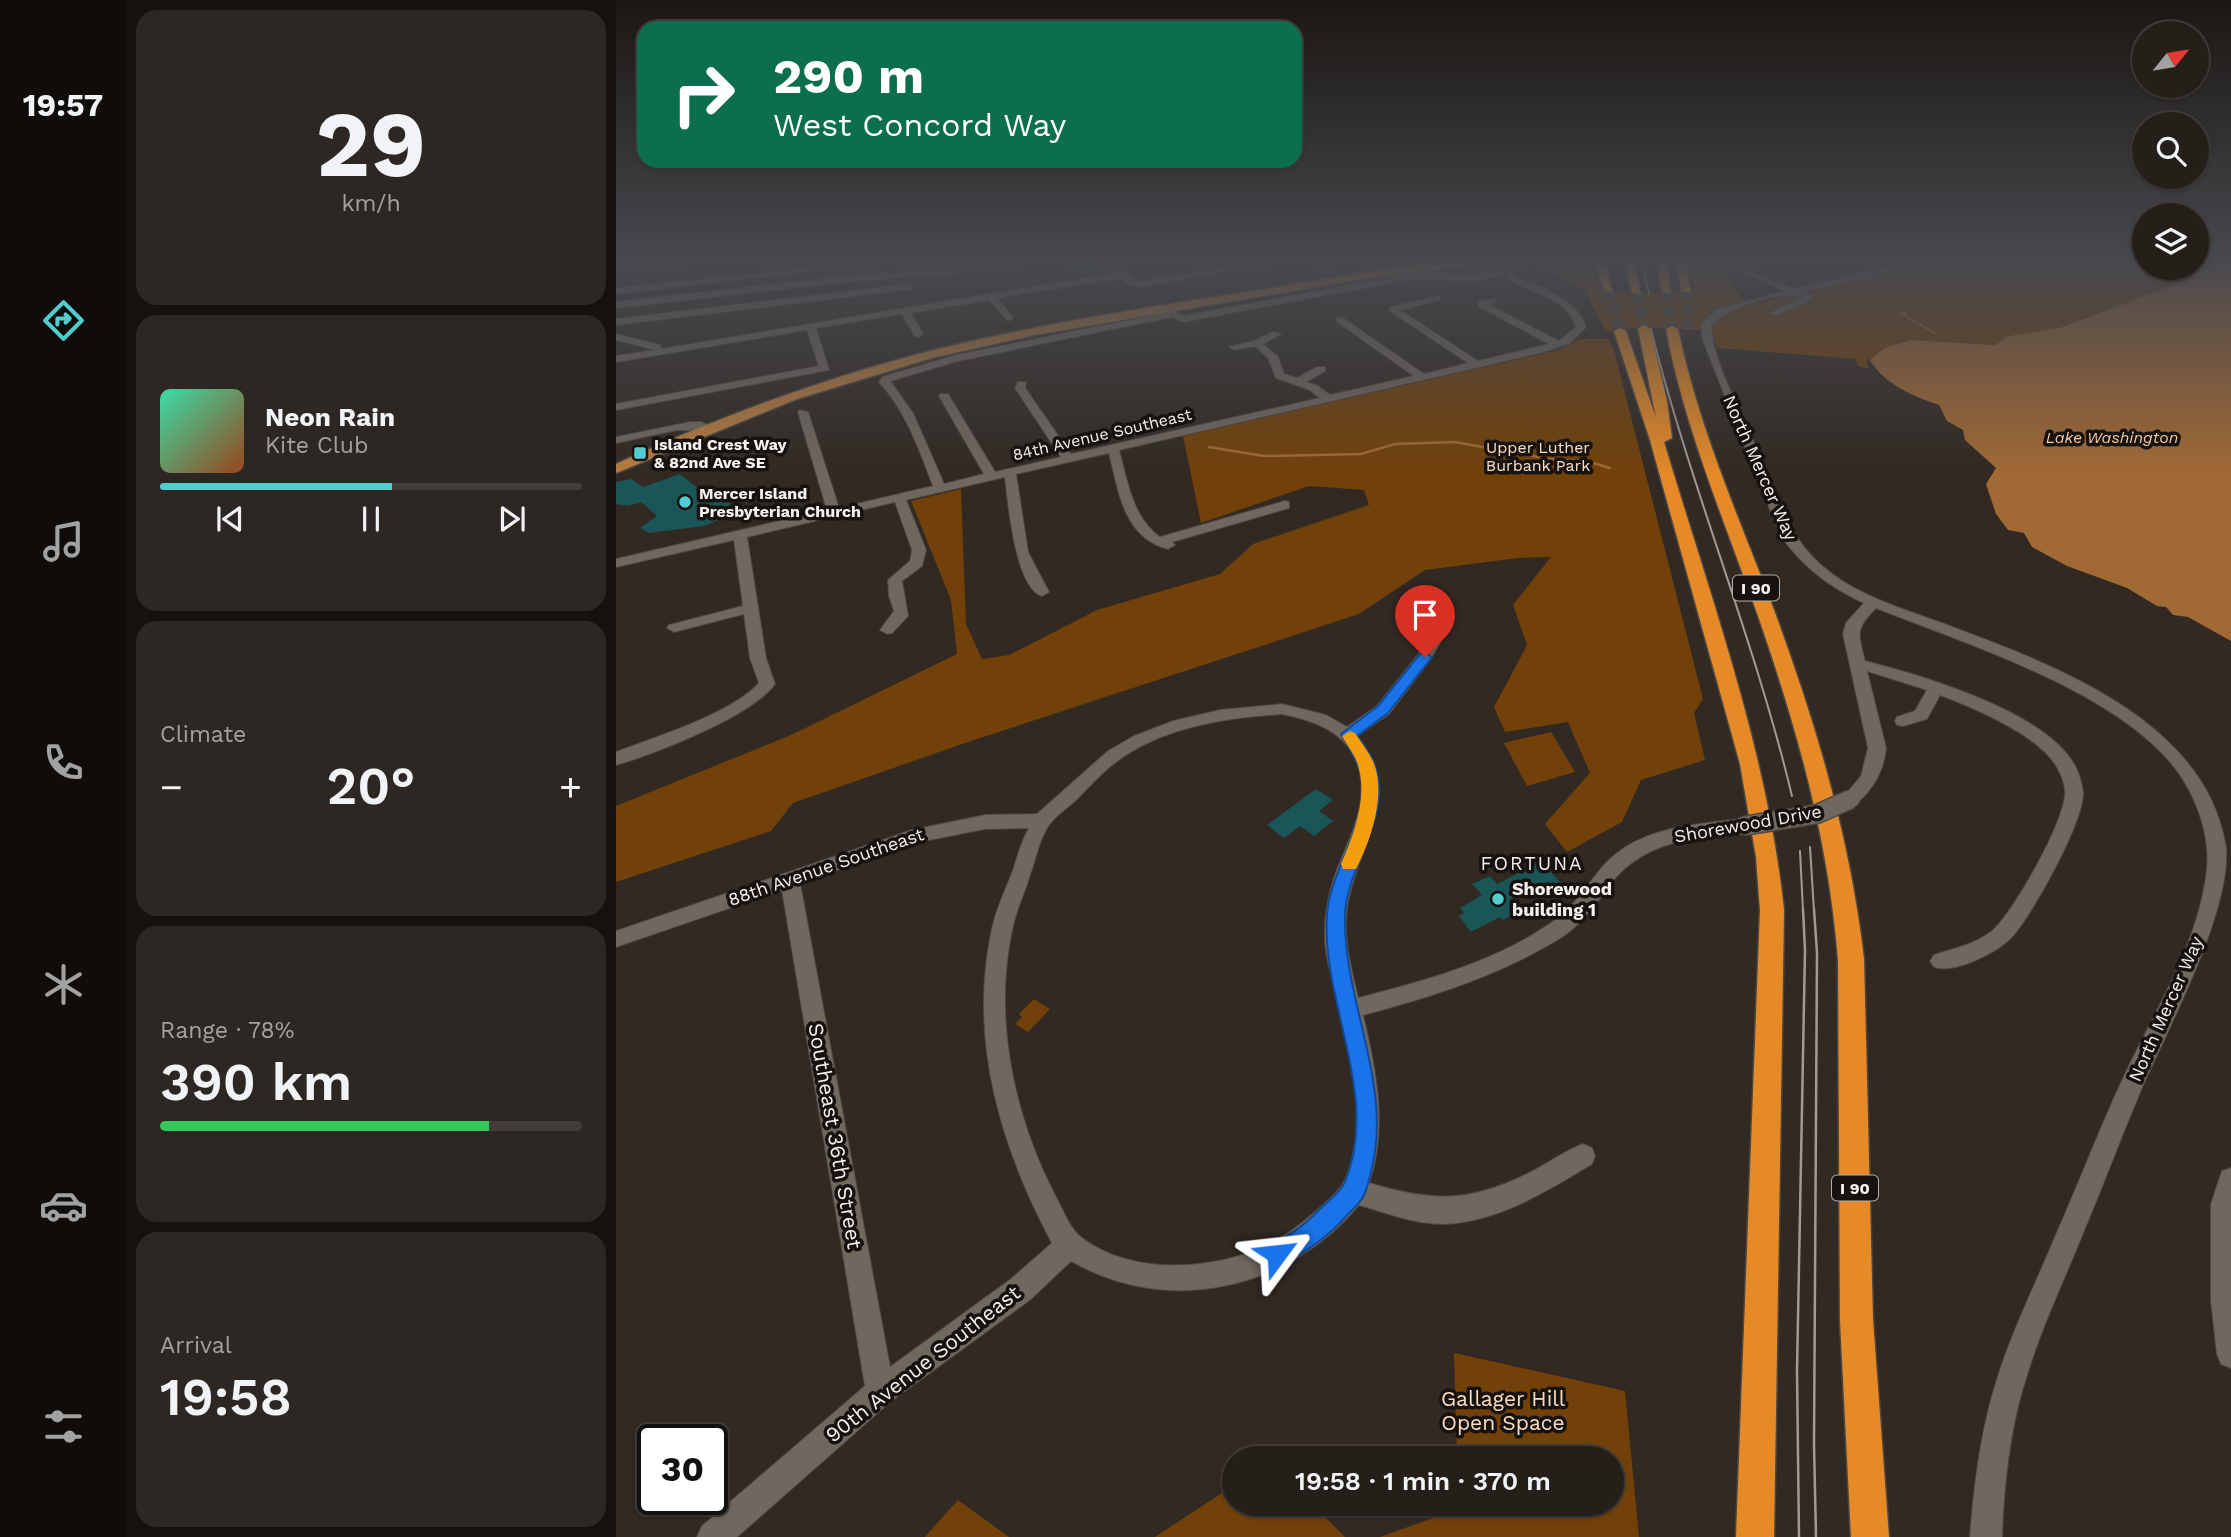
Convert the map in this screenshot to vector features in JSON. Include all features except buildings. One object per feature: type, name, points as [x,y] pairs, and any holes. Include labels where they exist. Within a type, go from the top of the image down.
[{"type":"highway","points":[[1625,332],[1750,764],[1767,857],[1772,911],[1755,1537]]},
{"type":"highway","points":[[1645,332],[1661,401],[1670,482]]},
{"type":"highway","name":"I 90","points":[[1673,332],[1686,391],[1823,787],[1843,874],[1851,958],[1857,1324],[1870,1537]]},
{"type":"highway","points":[[1686,391],[1697,340]]},
{"type":"main road","points":[[616,469],[709,428],[836,382],[925,356],[1039,332]]},
{"type":"street","points":[[616,359],[782,332]]},
{"type":"street","points":[[626,418],[825,368],[813,332]]},
{"type":"street","points":[[940,488],[895,390],[884,382],[891,377],[956,358],[1074,332]]},
{"type":"street","points":[[1357,332],[1421,376]]},
{"type":"street","points":[[1427,332],[1476,364]]},
{"type":"street","points":[[1531,332],[1560,344],[1579,332]]},
{"type":"street","points":[[1697,340],[1702,332]]},
{"type":"street","points":[[1234,347],[1257,343],[1276,334]]},
{"type":"street","points":[[616,337],[671,349]]},
{"type":"street","name":"North Mercer Way","points":[[1697,340],[1787,535],[1800,555],[1838,585],[2062,678],[2120,710],[2148,731],[2184,769],[2200,794],[2213,824],[2218,851],[2212,897],[2196,948],[2132,1085],[2023,1347],[2006,1397],[1992,1467],[1986,1537]]},
{"type":"street","points":[[1257,343],[1273,357],[1280,376],[1314,388],[1327,398]]},
{"type":"street","name":"84th Avenue Southeast","points":[[616,563],[1560,344]]},
{"type":"street","points":[[693,346],[694,360]]},
{"type":"street","points":[[1297,382],[1321,369]]},
{"type":"street","points":[[1022,384],[1020,388],[1068,458]]},
{"type":"street","points":[[944,396],[991,476]]},
{"type":"street","points":[[803,412],[834,512]]},
{"type":"street","points":[[626,418],[703,425],[709,428]]},
{"type":"street","points":[[616,440],[626,418]]},
{"type":"street","points":[[1113,448],[1136,524],[1157,542],[1176,547]]},
{"type":"street","points":[[1010,472],[1021,552],[1042,592]]},
{"type":"street","points":[[887,630],[901,618],[902,610],[894,589],[895,580],[918,563],[919,550],[899,497]]},
{"type":"street","points":[[1157,542],[1285,505]]},
{"type":"street","points":[[616,759],[715,718],[759,695],[767,684],[758,658],[740,534]]},
{"type":"street","name":"Shorewood Drive","points":[[1350,1009],[1447,983],[1555,931],[1583,908],[1615,866],[1642,847],[1699,830],[1817,814],[1852,799],[1869,779],[1877,759],[1877,748],[1851,628],[1874,602]]},
{"type":"street","points":[[674,628],[751,608]]},
{"type":"street","points":[[1348,734],[1383,710],[1425,657],[1445,622]]},
{"type":"street","points":[[1858,664],[1896,673],[1936,687],[2000,714],[2033,736],[2064,764],[2074,791],[2065,822],[2019,915],[1996,940],[1977,952],[1941,961]]},
{"type":"street","points":[[1903,721],[1921,715],[1936,687]]},
{"type":"street","points":[[1282,709],[1320,717],[1348,734],[1366,763],[1371,792],[1361,838],[1344,878],[1336,911],[1335,943],[1350,1009],[1366,1106],[1366,1149],[1354,1191],[1323,1224],[1295,1246],[1241,1269],[1175,1279],[1107,1266],[1069,1245],[1042,1199],[1019,1142],[1001,1082],[995,1013],[997,961],[1003,925],[1042,821],[1094,771],[1122,750],[1162,731],[1212,717],[1282,709]]},
{"type":"street","name":"88th Avenue Southeast","points":[[616,939],[942,829],[985,822],[1042,821]]},
{"type":"street","name":"Southeast 36th Street","points":[[790,880],[880,1392]]},
{"type":"street","points":[[1354,1191],[1424,1210],[1483,1205],[1527,1189],[1583,1156]]},
{"type":"street","points":[[2231,1180],[2224,1204],[2225,1301],[2231,1354]]},
{"type":"street","name":"90th Avenue Southeast","points":[[713,1537],[880,1392],[1021,1289],[1069,1245]]},
{"type":"green space","points":[[1711,332],[2034,332],[2009,336],[1995,345],[1911,340],[1885,348],[1866,360],[1868,368],[1859,367],[1855,359],[1717,348]]},
{"type":"green space","name":"Upper Luther Burbank Park","points":[[1579,339],[1609,339],[1615,354],[1703,699],[1694,713],[1705,760],[1641,780],[1622,822],[1567,852],[1545,824],[1590,773],[1568,722],[1505,732],[1494,707],[1527,645],[1513,605],[1551,557],[1518,558],[1425,570],[1359,614],[968,742],[793,803],[771,831],[616,882],[616,806],[791,735],[957,654],[951,600],[911,501],[961,489],[966,624],[982,659],[1009,655],[1097,610],[1220,574],[1253,544],[1369,505],[1364,490],[1309,486],[1201,523],[1183,436],[1559,350]]},
{"type":"green space","points":[[1551,732],[1575,772],[1527,786],[1504,743]]},
{"type":"green space","points":[[1034,999],[1050,1009],[1028,1032],[1015,1024],[1022,1017],[1019,1014]]},
{"type":"green space","name":"Gallager Hill Open Space","points":[[1454,1353],[1625,1391],[1639,1537],[1380,1537],[1438,1516],[1624,1516],[1624,1446],[1457,1446]]},
{"type":"green space","points":[[1222,1493],[1222,1516],[1324,1516],[1345,1537],[1155,1537]]},
{"type":"green space","points":[[958,1500],[1009,1537],[925,1537]]},
{"type":"water","name":"Lake Washington","points":[[2034,332],[2231,332],[2231,641],[2188,617],[2173,615],[2166,607],[2157,606],[2127,588],[2067,566],[2032,547],[2024,533],[2008,530],[1996,514],[1986,484],[1996,468],[1965,440],[1963,430],[1947,421],[1939,405],[1892,383],[1870,360],[1885,348],[1911,340],[1995,345],[2009,336]]},
{"type":"waterway","points":[[1209,447],[1264,456],[1361,454],[1395,444],[1455,442],[1549,459],[1586,461],[1610,468]]},
{"type":"tram line","points":[[1652,332],[1684,446],[1777,737],[1792,796]]},
{"type":"tram line","points":[[1810,847],[1814,911]]},
{"type":"tram line","points":[[1800,851],[1803,911]]},
{"type":"tram line","points":[[1799,1537],[1797,1371],[1805,950],[1803,909]]},
{"type":"tram line","points":[[1814,909],[1817,953],[1814,1444],[1816,1537]]},
{"type":"slow traffic","points":[[1349,864],[1361,838],[1371,792],[1366,763],[1350,736]]},
{"type":"place","name":"Island Crest Way & 82nd Ave SE","points":[[640,453]]},
{"type":"place","name":"Mercer Island Presbyterian Church","points":[[685,502]]},
{"type":"place","name":"Shorewood building 1","points":[[1498,899]]},
{"type":"district","name":"FORTUNA","points":[[1532,863]]},
{"type":"route","points":[[1277,1254],[1295,1246],[1323,1224],[1354,1191],[1366,1149],[1366,1106],[1360,1061],[1335,943],[1336,911],[1344,878],[1361,838],[1371,792],[1366,763],[1348,734],[1383,710],[1425,657]]}]
